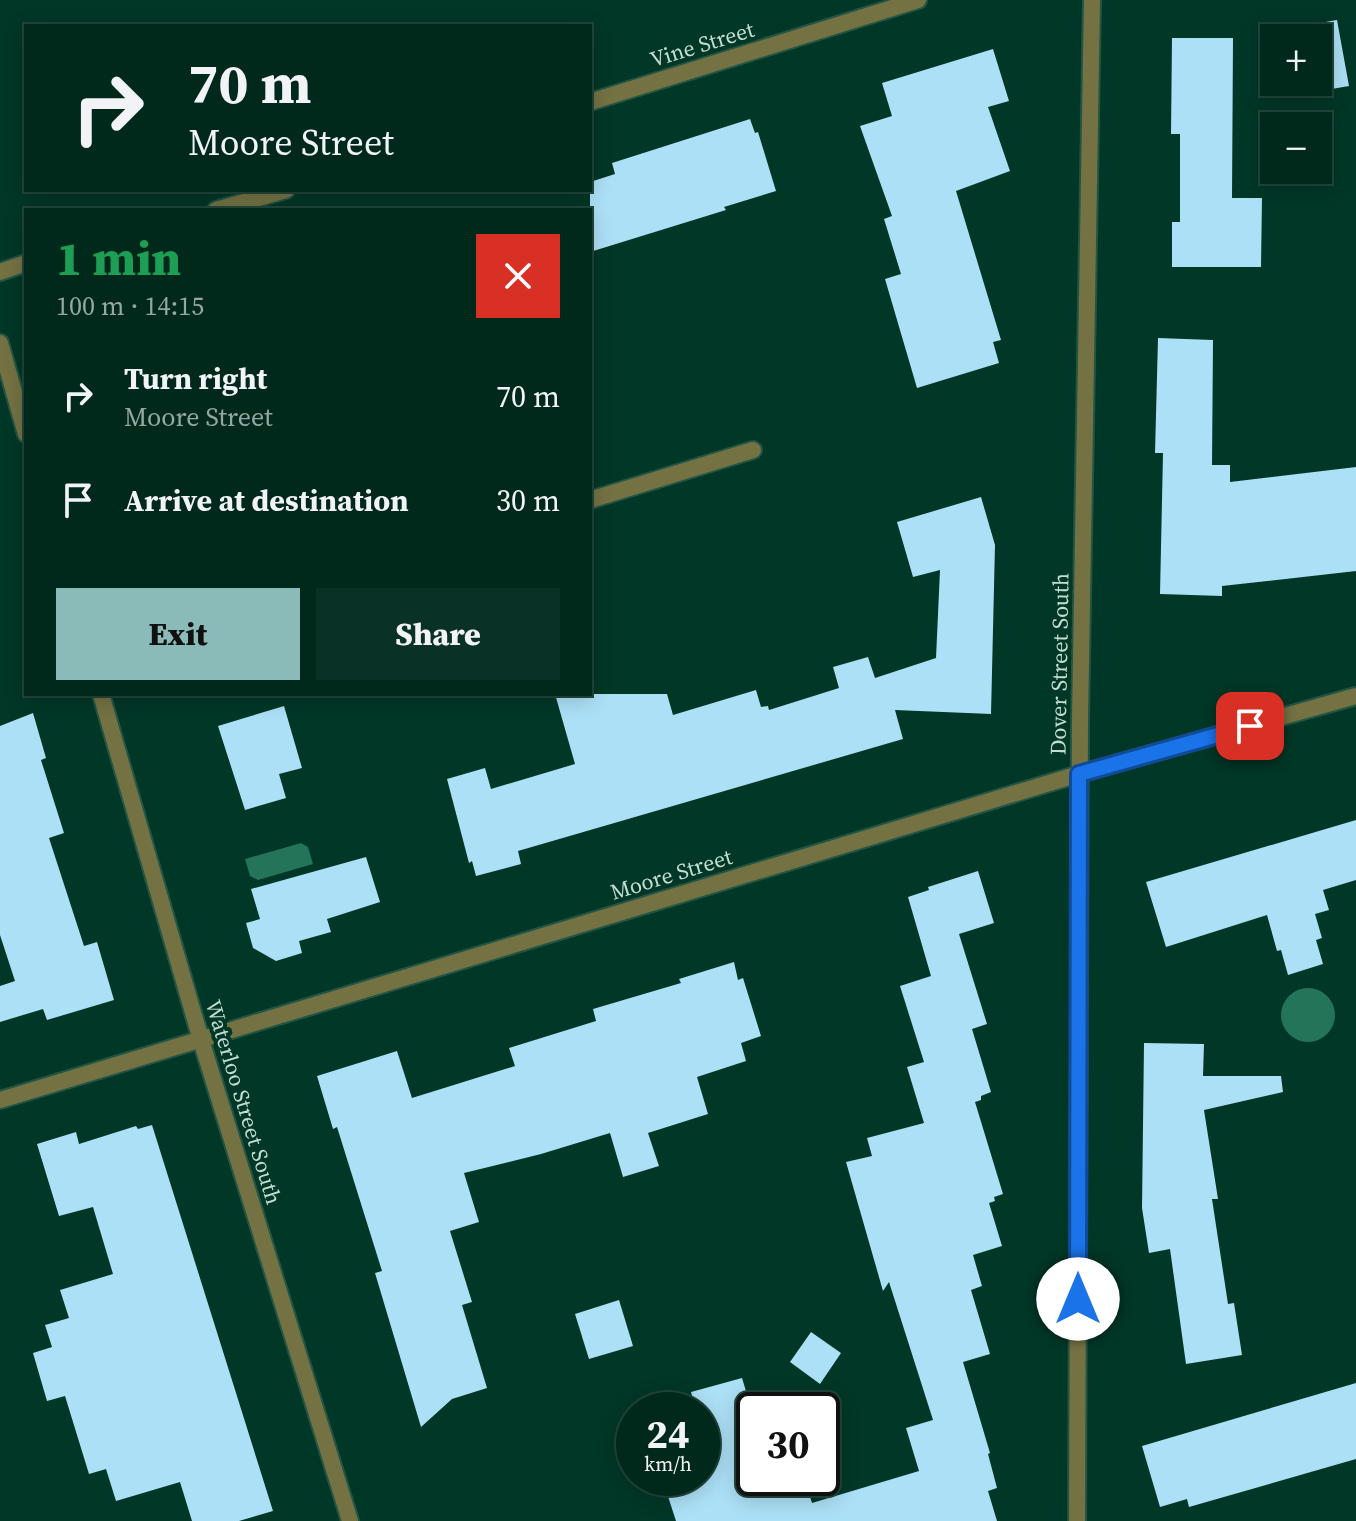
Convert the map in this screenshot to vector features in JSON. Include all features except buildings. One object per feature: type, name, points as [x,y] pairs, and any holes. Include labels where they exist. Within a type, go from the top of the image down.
[{"type":"street","name":"Vine Street","points":[[592,101],[918,0]]},
{"type":"street","name":"Dover Street South","points":[[1077,1521],[1079,774],[1092,0]]},
{"type":"street","points":[[230,208],[251,205],[281,192]]},
{"type":"street","points":[[0,272],[24,264]]},
{"type":"street","points":[[0,343],[24,427]]},
{"type":"street","points":[[592,499],[753,450]]},
{"type":"street","name":"Waterloo Street South","points":[[102,696],[201,1040],[350,1521]]},
{"type":"street","name":"Moore Street","points":[[0,1100],[1079,774],[1356,696]]},
{"type":"shaded area","points":[[301,843],[308,847],[313,864],[258,880],[250,876],[245,859]]},
{"type":"shaded area","points":[[1308,988],[1327,996],[1335,1015],[1327,1034],[1308,1042],[1289,1034],[1281,1015],[1289,996]]},
{"type":"route","points":[[1078,1299],[1079,774],[1250,726]]}]
